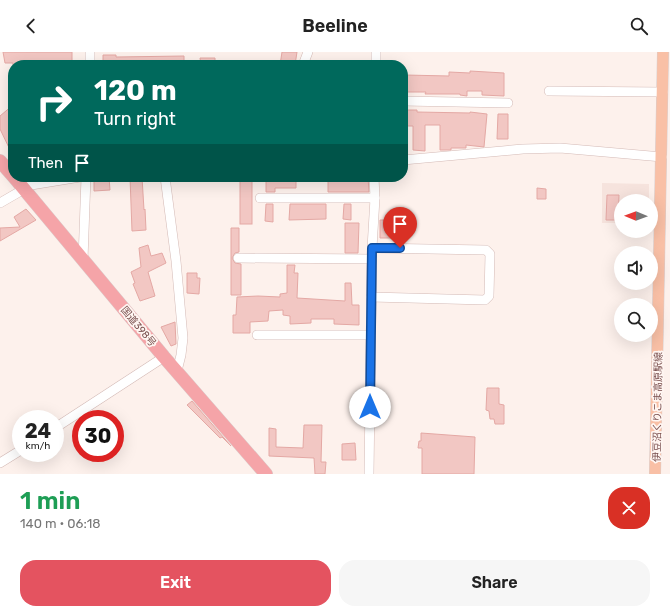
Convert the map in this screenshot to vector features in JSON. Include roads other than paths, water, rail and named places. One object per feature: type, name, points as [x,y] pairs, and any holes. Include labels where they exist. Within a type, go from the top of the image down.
[{"type":"highway","name":"国道398号","points":[[0,161],[8,171]]},
{"type":"highway","name":"国道398号","points":[[17,182],[164,357],[266,474]]},
{"type":"main road","name":"伊豆沼くりこま高原駅線","points":[[655,474],[663,52]]},
{"type":"street","points":[[549,91],[663,92]]},
{"type":"street","points":[[408,101],[508,103]]},
{"type":"street","points":[[408,160],[523,149],[560,148],[662,157]]},
{"type":"street","points":[[0,203],[31,185],[49,182]]},
{"type":"street","points":[[83,260],[86,182]]},
{"type":"street","points":[[166,182],[176,261],[183,338],[177,371]]},
{"type":"street","points":[[369,474],[370,335],[375,198],[374,182]]},
{"type":"street","points":[[260,198],[375,198]]},
{"type":"street","points":[[371,297],[485,300],[489,296],[490,254],[486,250],[372,248]]},
{"type":"street","points":[[238,258],[372,259]]},
{"type":"street","points":[[257,335],[370,335]]},
{"type":"street","points":[[64,422],[164,357]]},
{"type":"street","points":[[0,463],[12,456]]}]
